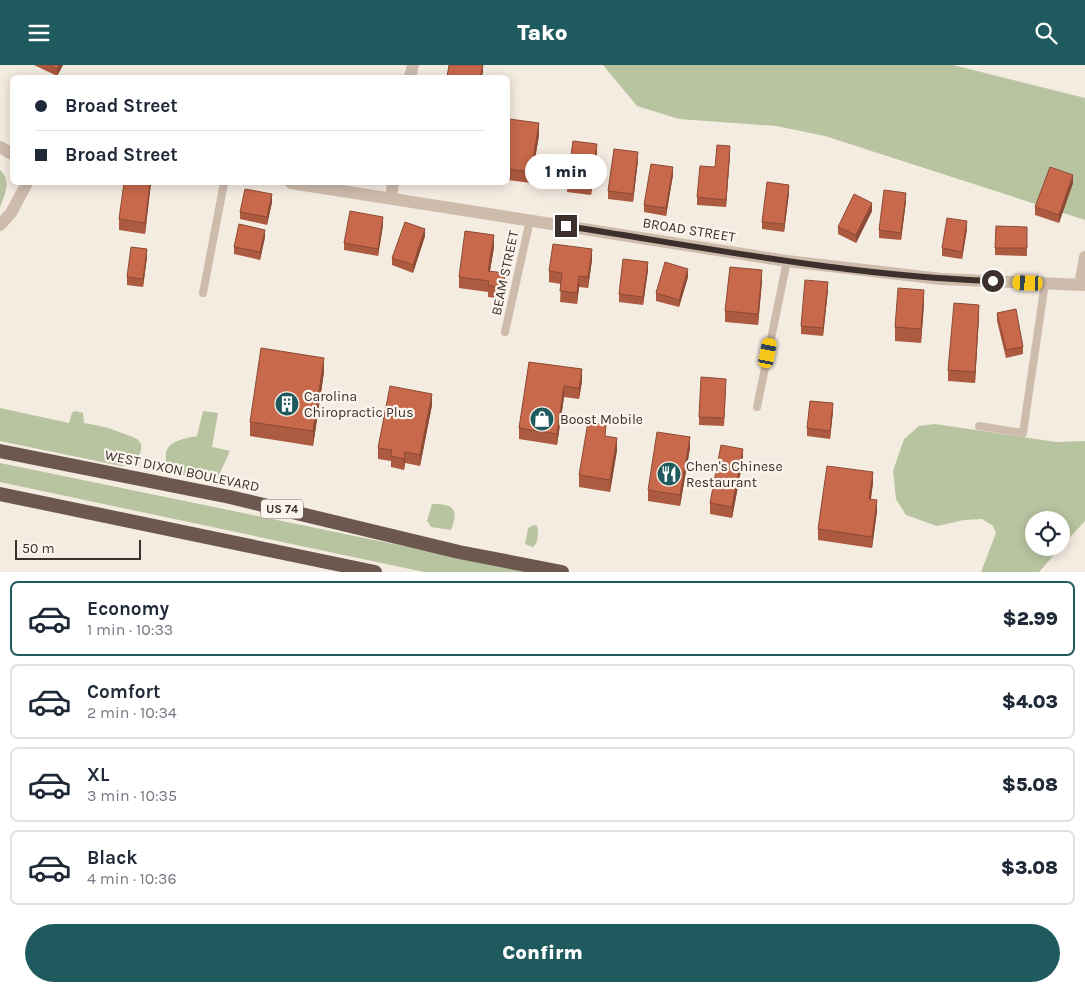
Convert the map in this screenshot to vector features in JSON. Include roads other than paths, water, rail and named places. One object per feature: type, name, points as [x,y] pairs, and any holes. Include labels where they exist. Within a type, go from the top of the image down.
[{"type":"highway","name":"WEST DIXON BOULEVARD","points":[[0,451],[212,493],[459,552],[562,572]]},
{"type":"highway","points":[[0,494],[375,572]]},
{"type":"street","points":[[0,225],[11,213],[26,185]]},
{"type":"street","name":"BROAD STREET","points":[[304,185],[787,261],[941,279],[1083,285]]},
{"type":"street","points":[[391,198],[393,185]]},
{"type":"street","points":[[1083,285],[1085,257]]},
{"type":"lane","points":[[203,293],[224,185]]},
{"type":"lane","name":"BEAM STREET","points":[[505,332],[530,220]]},
{"type":"lane","points":[[758,407],[787,261]]},
{"type":"lane","points":[[979,426],[1023,433],[1045,283]]},
{"type":"place","name":"Carolina Chiropractic Plus","points":[[287,404]]},
{"type":"place","name":"Boost Mobile","points":[[542,419]]},
{"type":"place","name":"Chen's Chinese Restaurant","points":[[669,474]]}]
